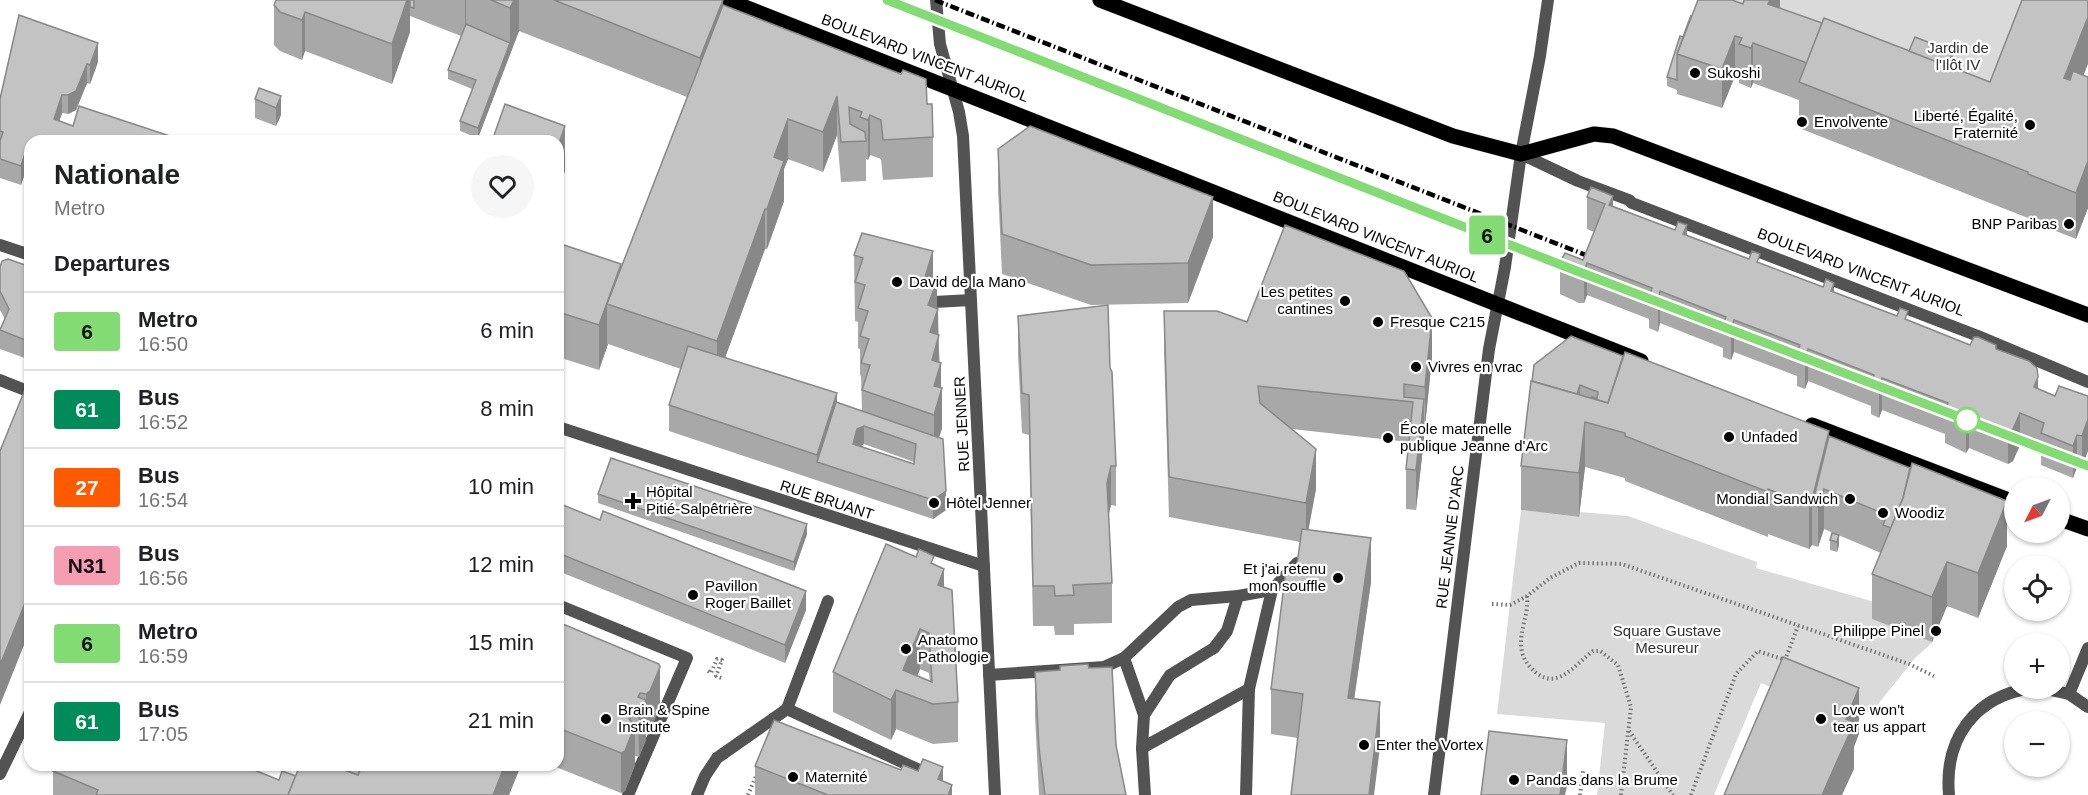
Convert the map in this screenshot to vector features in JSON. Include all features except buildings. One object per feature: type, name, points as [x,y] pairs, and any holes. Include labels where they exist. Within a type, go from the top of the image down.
[{"type":"main road","name":"BOULEVARD VINCENT AURIOL","points":[[727,0],[1657,367]]},
{"type":"main road","name":"BOULEVARD VINCENT AURIOL","points":[[1100,0],[1453,136],[1521,154]]},
{"type":"main road","points":[[1521,154],[1594,134],[1613,136],[2088,315]]},
{"type":"main road","points":[[1802,422],[2004,498]]},
{"type":"main road","points":[[2070,523],[2088,529]]},
{"type":"street","name":"RUE JENNER","points":[[936,0],[940,44],[959,112],[963,136],[995,795]]},
{"type":"street","name":"RUE JEANNE D'ARC","points":[[1434,795],[1489,349],[1548,0]]},
{"type":"street","name":"BOULEVARD VINCENT AURIOL","points":[[1521,154],[1632,203],[1989,341],[2088,382]]},
{"type":"street","points":[[0,245],[24,253]]},
{"type":"street","points":[[934,302],[971,300]]},
{"type":"street","points":[[0,380],[24,390]]},
{"type":"street","name":"RUE BRUANT","points":[[564,429],[984,566]]},
{"type":"street","points":[[1246,795],[1249,689],[1272,590],[1297,563]]},
{"type":"street","points":[[989,675],[1104,667],[1124,658],[1178,607],[1191,600],[1272,590]]},
{"type":"street","points":[[1144,715],[1170,675],[1214,648],[1227,631],[1238,596]]},
{"type":"street","points":[[697,795],[705,776],[717,759],[788,709],[828,601]]},
{"type":"street","points":[[564,607],[687,658],[628,795]]},
{"type":"street","points":[[2070,692],[2088,648]]},
{"type":"street","points":[[1124,658],[1144,715],[1142,748],[1145,795]]},
{"type":"street","points":[[1142,748],[1249,689]]},
{"type":"street","points":[[2070,695],[2088,707]]},
{"type":"street","points":[[1949,795],[1948,766],[1956,741],[1971,718],[1991,701],[2004,696]]},
{"type":"street","points":[[788,709],[928,774]]},
{"type":"street","points":[[0,774],[24,724]]},
{"type":"path","points":[[1492,604],[1510,605],[1527,597],[1550,578],[1579,563],[1622,564],[1909,664],[1934,676]]},
{"type":"path","points":[[1527,597],[1528,607],[1521,645],[1523,658],[1528,665],[1545,678],[1554,679],[1564,676],[1593,651],[1600,651],[1618,665],[1631,707],[1621,795]]},
{"type":"path","points":[[1692,795],[1736,674],[1758,651],[1785,660],[1798,626]]},
{"type":"path","points":[[711,673],[717,659],[722,660],[716,676],[724,679]]},
{"type":"path","points":[[1629,730],[1672,795]]},
{"type":"path","points":[[748,795],[763,760],[751,734]]},
{"type":"path","points":[[1580,795],[1583,771]]},
{"type":"green space","name":"Jardin de l'Ilôt IV","points":[[1714,0],[2040,0],[1990,129],[1743,44]]},
{"type":"green space","name":"Square Gustave Mesureur","points":[[1521,510],[1578,517],[1580,512],[1628,516],[1757,562],[1756,568],[1878,603],[1873,619],[1933,642],[1915,658],[1871,713],[1846,702],[1840,716],[1761,683],[1714,795],[1597,795],[1605,723],[1497,714]]},
{"type":"railway","points":[[887,0],[1577,271]]},
{"type":"railway","points":[[935,0],[1601,261]]},
{"type":"railway","points":[[2067,458],[2088,466]]},
{"type":"metro line","name":"6","points":[[887,0],[1569,268],[2088,466]]},
{"type":"place","name":"Sukoshi","points":[[1695,73]]},
{"type":"place","name":"Envolvente","points":[[1802,122]]},
{"type":"place","name":"Liberté, Égalité, Fraternité","points":[[2030,125]]},
{"type":"place","name":"BNP Paribas","points":[[2069,224]]},
{"type":"place","name":"David de la Mano","points":[[897,282]]},
{"type":"place","name":"Les petites cantines","points":[[1345,301]]},
{"type":"place","name":"Fresque C215","points":[[1378,322]]},
{"type":"place","name":"Vivres en vrac","points":[[1416,367]]},
{"type":"place","name":"Unfaded","points":[[1729,437]]},
{"type":"place","name":"École maternelle publique Jeanne d'Arc","points":[[1388,438]]},
{"type":"place","name":"Mondial Sandwich","points":[[1850,499]]},
{"type":"place","name":"Hôpital Pitié-Salpêtrière","points":[[633,501]]},
{"type":"place","name":"Hôtel Jenner","points":[[934,503]]},
{"type":"place","name":"Woodiz","points":[[1883,513]]},
{"type":"place","name":"Et j'ai retenu mon souffle","points":[[1338,578]]},
{"type":"place","name":"Pavillon Roger Baillet","points":[[693,595]]},
{"type":"place","name":"Philippe Pinel","points":[[1936,631]]},
{"type":"place","name":"Anatomo Pathologie","points":[[906,649]]},
{"type":"place","name":"Brain & Spine Institute","points":[[606,719]]},
{"type":"place","name":"Love won't tear us appart","points":[[1821,719]]},
{"type":"place","name":"Enter the Vortex","points":[[1364,745]]},
{"type":"place","name":"Maternité","points":[[793,777]]},
{"type":"place","name":"Pandas dans la Brume","points":[[1514,780]]}]
